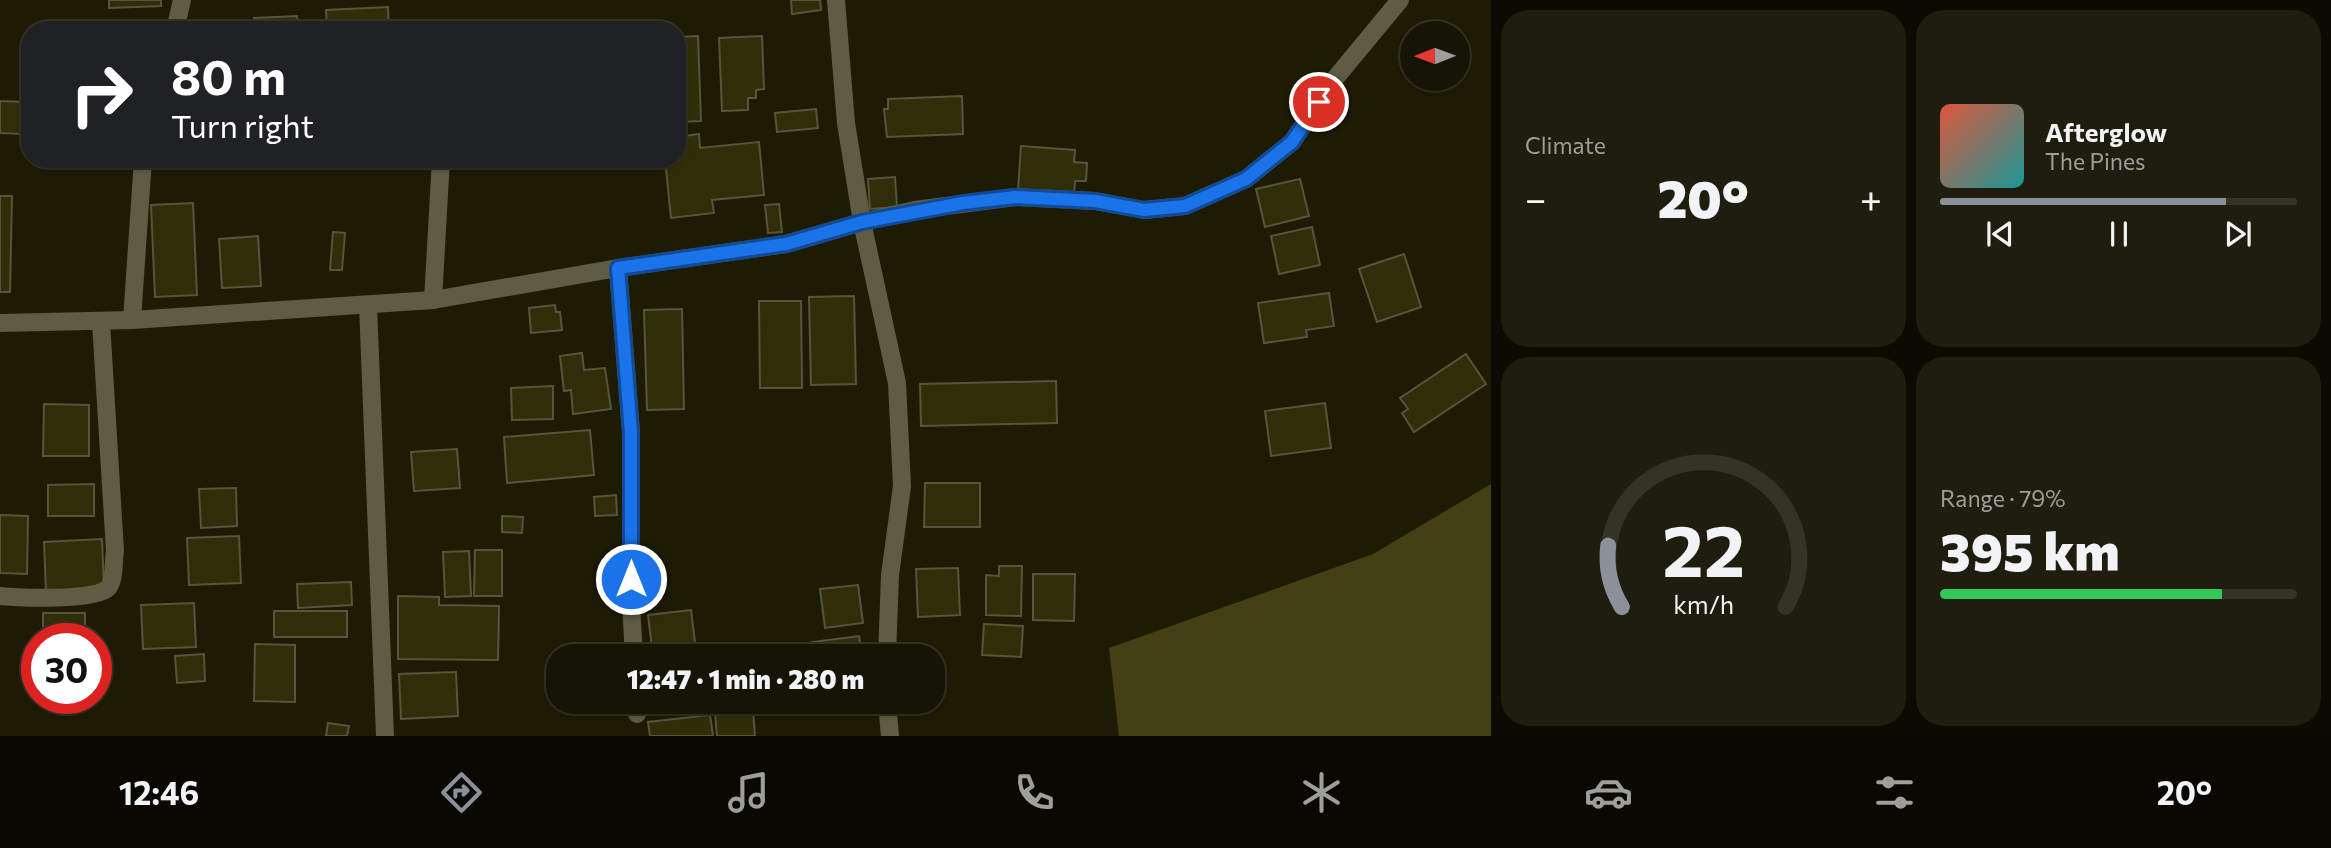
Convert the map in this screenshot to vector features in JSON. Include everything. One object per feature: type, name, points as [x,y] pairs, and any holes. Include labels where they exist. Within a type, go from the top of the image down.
[{"type":"street","points":[[177,21],[182,0]]},
{"type":"street","points":[[836,0],[846,123],[862,222],[897,383],[902,486],[890,575],[887,644]]},
{"type":"street","points":[[0,323],[100,322],[433,300],[618,268],[786,244],[915,210],[1015,197],[1095,201],[1144,210],[1185,206],[1246,179],[1292,142],[1333,81],[1399,0]]},
{"type":"street","points":[[132,320],[142,168]]},
{"type":"street","points":[[433,300],[440,168]]},
{"type":"street","points":[[618,268],[631,433],[633,644]]},
{"type":"street","points":[[368,305],[386,736]]},
{"type":"street","points":[[0,596],[73,597],[104,592],[111,585],[115,551],[100,322]]},
{"type":"street","points":[[888,714],[890,736]]},
{"type":"shaded area","points":[[1491,484],[1491,736],[1119,736],[1109,648],[1373,554]]},
{"type":"building","points":[[109,0],[161,0],[161,6],[109,8]]},
{"type":"building","points":[[791,0],[820,0],[821,10],[792,14]]},
{"type":"building","points":[[388,7],[389,21],[327,21],[326,10]]},
{"type":"building","points":[[297,16],[297,21],[254,21],[254,18]]},
{"type":"building","points":[[698,36],[701,121],[686,122],[686,37]]},
{"type":"building","points":[[762,36],[764,89],[756,90],[756,98],[748,98],[748,110],[722,111],[719,38]]},
{"type":"building","points":[[962,96],[963,134],[887,137],[884,109],[888,109],[888,99]]},
{"type":"building","points":[[0,101],[21,102],[21,134],[0,133]]},
{"type":"building","points":[[816,109],[818,128],[777,132],[775,113]]},
{"type":"building","points":[[699,134],[700,148],[759,142],[764,195],[712,200],[714,213],[671,218],[666,168],[686,168],[686,136]]},
{"type":"building","points":[[1021,146],[1075,150],[1074,162],[1087,163],[1086,181],[1075,181],[1074,194],[1018,190]]},
{"type":"building","points":[[895,177],[897,207],[870,209],[868,179]]},
{"type":"building","points":[[1300,179],[1309,216],[1265,227],[1256,189]]},
{"type":"building","points":[[0,196],[12,196],[10,292],[0,292]]},
{"type":"building","points":[[193,203],[197,295],[155,297],[151,205]]},
{"type":"building","points":[[779,204],[782,232],[768,233],[765,205]]},
{"type":"building","points":[[1312,227],[1320,265],[1279,274],[1271,236]]},
{"type":"building","points":[[333,232],[345,233],[342,270],[330,270]]},
{"type":"building","points":[[258,236],[261,286],[222,288],[219,239]]},
{"type":"building","points":[[1404,254],[1421,307],[1377,322],[1359,269]]},
{"type":"building","points":[[1329,293],[1334,326],[1306,330],[1307,337],[1264,343],[1258,303]]},
{"type":"building","points":[[854,296],[856,384],[811,385],[809,297]]},
{"type":"building","points":[[759,301],[801,301],[802,388],[760,388]]},
{"type":"building","points":[[555,305],[556,312],[560,312],[562,330],[531,333],[529,308]]},
{"type":"building","points":[[682,309],[684,409],[647,410],[644,310]]},
{"type":"building","points":[[582,353],[584,370],[605,368],[611,409],[573,414],[571,390],[564,391],[560,356]]},
{"type":"building","points":[[1466,354],[1486,384],[1414,432],[1402,413],[1408,409],[1400,398]]},
{"type":"building","points":[[1056,381],[1057,423],[921,426],[920,384]]},
{"type":"building","points":[[553,386],[553,419],[512,420],[511,388]]},
{"type":"building","points":[[1325,403],[1331,448],[1271,456],[1265,411]]},
{"type":"building","points":[[44,404],[89,405],[89,456],[43,456]]},
{"type":"building","points":[[590,430],[594,475],[507,483],[504,437]]},
{"type":"building","points":[[457,449],[460,488],[414,491],[411,452]]},
{"type":"building","points":[[925,483],[980,483],[980,527],[924,527]]},
{"type":"building","points":[[94,484],[94,516],[48,516],[48,485]]},
{"type":"building","points":[[236,488],[237,526],[201,528],[199,489]]},
{"type":"building","points":[[616,495],[617,515],[595,516],[594,497]]},
{"type":"building","points":[[0,515],[28,516],[27,574],[0,573]]},
{"type":"building","points":[[502,516],[523,517],[522,533],[502,532]]},
{"type":"building","points":[[239,536],[241,583],[189,585],[187,538]]},
{"type":"building","points":[[102,539],[104,589],[46,592],[44,542]]},
{"type":"building","points":[[475,550],[502,550],[502,596],[474,596]]},
{"type":"building","points":[[469,551],[471,596],[445,597],[443,552]]},
{"type":"building","points":[[999,566],[1022,566],[1021,616],[986,615],[986,575],[999,576]]},
{"type":"building","points":[[958,568],[960,615],[918,617],[916,569]]},
{"type":"building","points":[[1033,574],[1075,574],[1074,621],[1033,620]]},
{"type":"building","points":[[351,582],[352,605],[298,608],[297,584]]},
{"type":"building","points":[[858,585],[863,623],[825,628],[820,589]]},
{"type":"building","points":[[398,596],[439,597],[439,605],[499,606],[498,660],[398,659]]},
{"type":"building","points":[[194,603],[196,647],[143,649],[141,605]]},
{"type":"building","points":[[691,610],[695,644],[652,644],[648,615]]},
{"type":"building","points":[[274,611],[347,611],[347,637],[274,637]]},
{"type":"building","points":[[43,613],[85,613],[85,623],[43,623]]},
{"type":"building","points":[[984,624],[1023,626],[1021,657],[982,655]]},
{"type":"building","points":[[859,636],[860,644],[812,644]]},
{"type":"building","points":[[255,644],[295,645],[295,702],[254,701]]},
{"type":"building","points":[[204,654],[205,681],[177,683],[175,656]]},
{"type":"building","points":[[456,672],[458,716],[401,719],[399,674]]},
{"type":"building","points":[[715,714],[753,714],[755,736],[717,736]]},
{"type":"building","points":[[710,715],[713,736],[650,736],[648,722]]},
{"type":"building","points":[[328,723],[349,726],[347,736],[326,736]]},
{"type":"route","points":[[631,579],[631,433],[618,268],[786,244],[915,210],[1015,197],[1095,201],[1144,210],[1185,206],[1246,179],[1292,142],[1319,102]]}]
